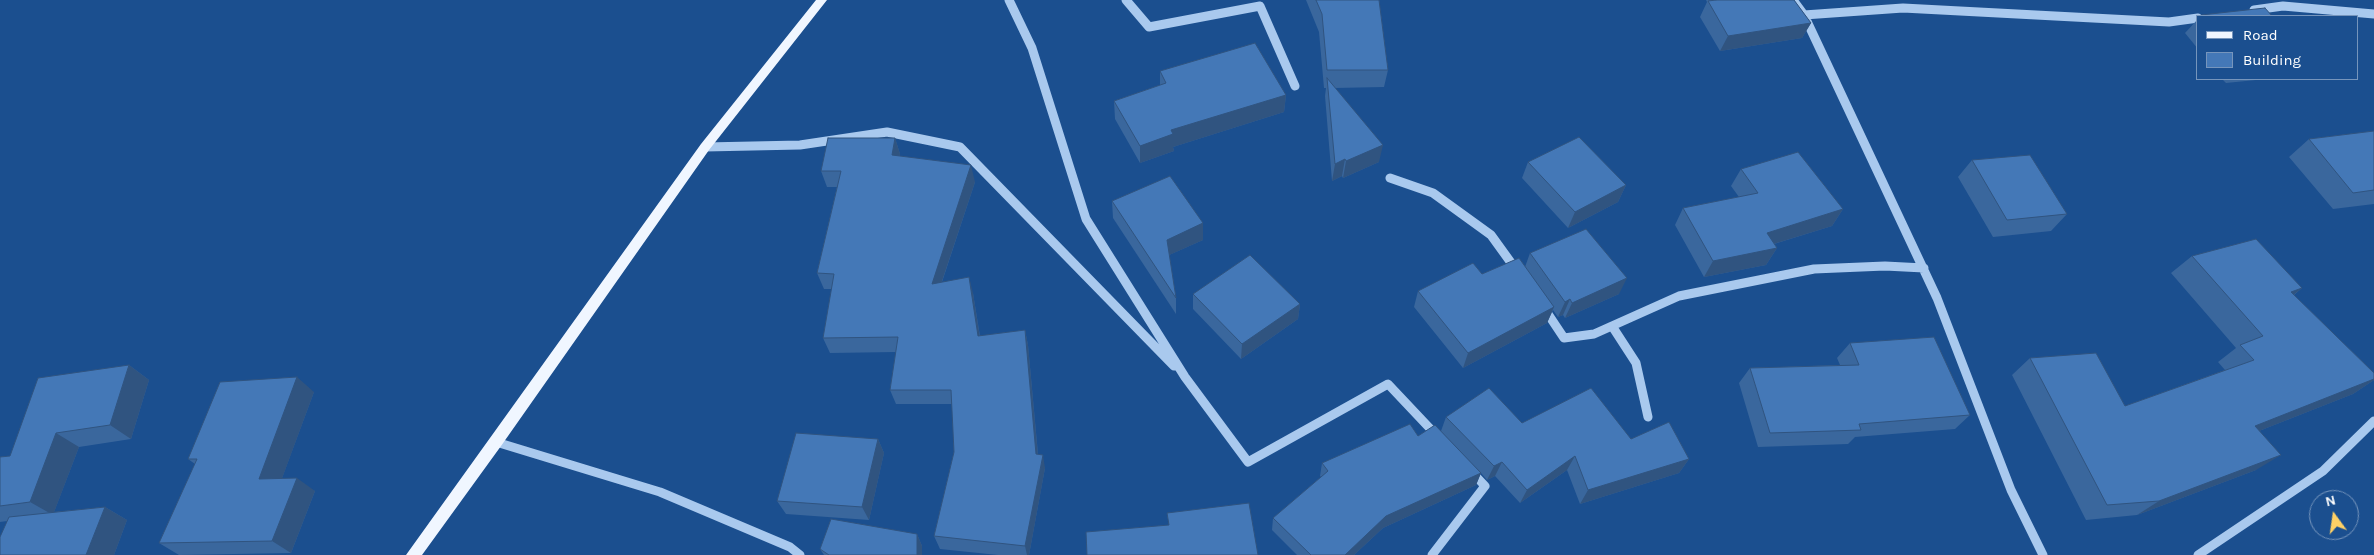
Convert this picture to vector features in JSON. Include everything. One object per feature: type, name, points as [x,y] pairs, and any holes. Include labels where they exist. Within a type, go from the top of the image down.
[{"type":"main road","points":[[413,555],[496,442],[705,147],[822,0]]},
{"type":"street","points":[[1009,0],[1032,48],[1086,219],[1185,377],[1248,462],[1388,384],[1446,445]]},
{"type":"street","points":[[1126,0],[1149,27],[1260,6],[1295,86]]},
{"type":"street","points":[[1793,0],[1804,15],[1924,268],[2011,490],[2043,555]]},
{"type":"street","points":[[2246,11],[2283,6],[2374,14]]},
{"type":"street","points":[[1804,15],[1903,8],[2169,22],[2196,18]]},
{"type":"street","points":[[705,147],[800,144],[887,132],[960,147],[1185,377]]},
{"type":"street","points":[[1390,178],[1433,192],[1491,235],[1521,275]]},
{"type":"street","points":[[1538,299],[1564,338],[1594,334],[1680,296],[1814,269],[1885,266],[1924,268]]},
{"type":"street","points":[[1612,326],[1636,363],[1648,417]]},
{"type":"street","points":[[2198,555],[2323,471],[2374,421]]},
{"type":"street","points":[[496,442],[660,492],[790,547],[800,555]]},
{"type":"street","points":[[1432,555],[1486,486],[1466,466]]},
{"type":"building","points":[[1316,0],[1379,0],[1388,70],[1327,70],[1322,14]]},
{"type":"building","points":[[1794,0],[1811,23],[1728,36],[1708,1]]},
{"type":"building","points":[[2265,8],[2271,15],[2201,15]]},
{"type":"building","points":[[1255,43],[1286,95],[1171,130],[1173,134],[1140,146],[1114,101],[1166,83],[1160,71]]},
{"type":"building","points":[[1327,78],[1383,145],[1335,164]]},
{"type":"building","points":[[2374,131],[2374,190],[2353,193],[2309,139]]},
{"type":"building","points":[[1579,137],[1626,185],[1575,212],[1528,162]]},
{"type":"building","points":[[828,138],[895,138],[892,155],[971,165],[932,284],[969,277],[978,336],[1025,330],[1036,454],[1043,455],[1025,546],[934,536],[954,452],[951,390],[890,390],[898,337],[823,338],[834,274],[817,273],[841,171],[821,171]]},
{"type":"building","points":[[1798,152],[1843,209],[1767,233],[1777,248],[1713,261],[1683,208],[1758,193],[1741,169]]},
{"type":"building","points":[[2030,155],[2067,214],[2007,220],[1972,160]]},
{"type":"building","points":[[1170,176],[1203,223],[1167,240],[1176,298],[1112,201]]},
{"type":"building","points":[[1586,229],[1627,278],[1572,303],[1570,299],[1565,302],[1530,253]]},
{"type":"building","points":[[2256,239],[2302,288],[2291,292],[2374,373],[2374,379],[2255,426],[2281,455],[2159,501],[2107,505],[2030,358],[2096,353],[2125,406],[2254,360],[2240,345],[2263,336],[2192,256]]},
{"type":"building","points":[[1250,255],[1300,304],[1242,344],[1193,294]]},
{"type":"building","points":[[1519,258],[1554,307],[1468,353],[1418,291],[1473,263],[1482,274]]},
{"type":"building","points":[[1934,337],[1970,415],[1859,424],[1861,430],[1770,433],[1750,368],[1859,365],[1850,343]]},
{"type":"building","points":[[129,365],[110,425],[56,433],[30,502],[0,506],[0,457],[10,456],[38,378]]},
{"type":"building","points":[[297,377],[259,479],[297,478],[272,541],[159,543],[197,459],[188,459],[220,382]]},
{"type":"building","points":[[1489,388],[1522,423],[1591,388],[1631,439],[1669,422],[1689,459],[1588,490],[1575,456],[1527,490],[1502,462],[1494,466],[1446,417]]},
{"type":"building","points":[[1410,424],[1418,436],[1435,425],[1481,473],[1386,516],[1345,555],[1311,555],[1273,518],[1328,471],[1322,463]]},
{"type":"building","points":[[796,433],[878,439],[862,507],[777,501]]},
{"type":"building","points":[[1249,503],[1258,555],[1087,555],[1086,532],[1169,525],[1167,513]]},
{"type":"building","points":[[105,507],[86,555],[0,555],[0,537],[9,517]]},
{"type":"building","points":[[831,519],[917,534],[917,555],[829,555],[820,549]]}]
